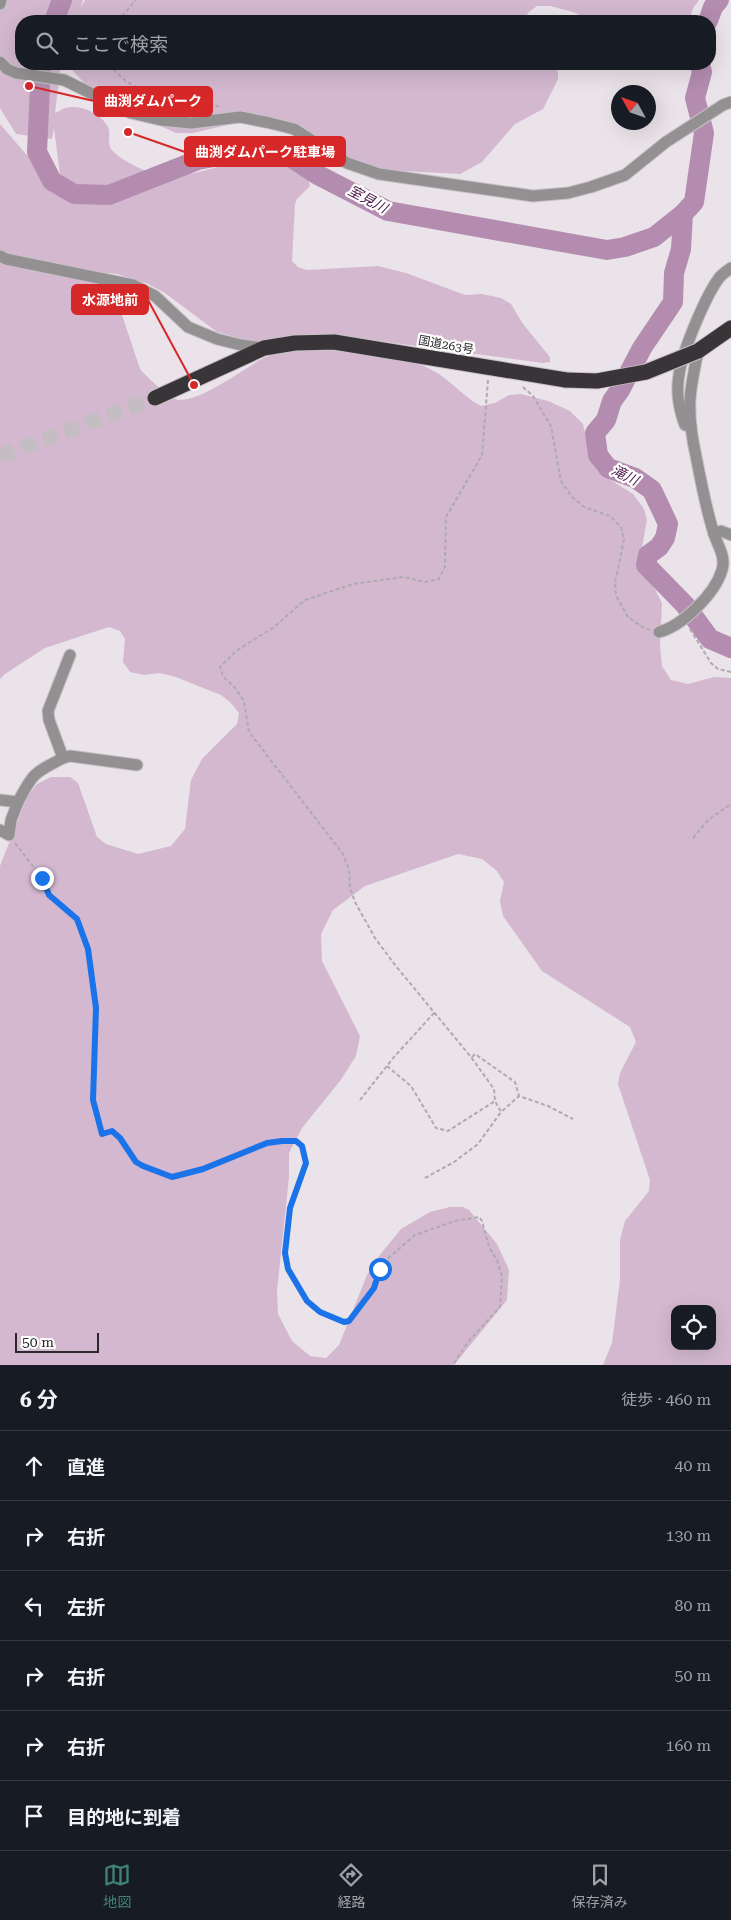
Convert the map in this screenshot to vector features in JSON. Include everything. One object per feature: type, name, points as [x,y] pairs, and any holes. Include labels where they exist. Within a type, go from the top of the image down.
[{"type":"highway","name":"国道263号","points":[[155,398],[264,348],[295,343],[334,342],[516,373],[566,380],[597,381],[646,372],[698,351],[731,328]]},
{"type":"street","points":[[0,4],[1,0]]},
{"type":"street","points":[[0,62],[7,69],[16,73],[64,80],[130,116],[192,123],[240,117],[294,129],[347,163],[379,174],[533,196],[568,193],[591,188],[625,175],[666,142],[727,103],[731,95]]},
{"type":"street","points":[[0,256],[6,259],[133,285],[155,296],[188,327],[217,339],[264,348]]},
{"type":"street","points":[[691,426],[685,425],[681,415],[678,389],[679,374],[696,322],[720,277],[731,268]]},
{"type":"street","points":[[659,632],[670,629],[684,619],[714,587],[722,570],[723,556],[714,534],[695,455],[691,426],[690,400],[698,351]]},
{"type":"street","points":[[714,534],[721,532],[731,535]]},
{"type":"street","points":[[63,758],[49,720],[48,711],[70,656]]},
{"type":"street","points":[[4,833],[18,802],[31,778],[38,770],[70,756],[137,764]]},
{"type":"street","points":[[0,800],[18,802]]},
{"type":"path","points":[[123,15],[136,0]]},
{"type":"path","points":[[115,70],[122,78],[141,90],[228,109]]},
{"type":"path","points":[[490,368],[484,412],[482,455],[446,517],[445,566],[439,579],[425,582],[404,577],[353,584],[305,600],[274,627],[236,650],[220,666],[223,676],[236,689],[244,701],[249,732],[343,854],[355,902],[376,938],[395,966],[472,1057],[494,1089],[495,1101],[501,1112]]},
{"type":"path","points":[[516,373],[520,382],[543,410],[551,426],[561,481],[572,497],[584,507],[610,516],[621,527],[624,540],[615,582],[616,596],[628,617],[644,628],[659,632]]},
{"type":"path","points":[[684,619],[711,663],[718,669],[731,672]]},
{"type":"path","points":[[693,838],[708,820],[731,804]]},
{"type":"path","points":[[4,833],[42,878],[49,895],[77,919],[88,949],[96,1008],[93,1100],[102,1134],[112,1131],[120,1138],[136,1162],[172,1177],[203,1169],[267,1143],[296,1141],[302,1146],[306,1163],[290,1208],[285,1253],[288,1269],[307,1301],[320,1312],[344,1322],[349,1321],[374,1288],[384,1260],[415,1235],[455,1221],[479,1217],[482,1221],[489,1247],[497,1260],[502,1276],[500,1307],[468,1342],[453,1365]]},
{"type":"path","points":[[360,1100],[387,1066],[435,1012]]},
{"type":"path","points":[[472,1057],[475,1054],[515,1082],[519,1096]]},
{"type":"path","points":[[387,1066],[411,1086],[436,1128],[448,1131],[495,1101]]},
{"type":"path","points":[[425,1178],[454,1162],[478,1144],[501,1112],[519,1096]]},
{"type":"path","points":[[519,1096],[548,1106],[572,1119]]},
{"type":"shaded area","points":[[0,0],[83,0],[81,7],[85,0],[699,0],[691,15],[580,15],[550,6],[537,6],[527,15],[15,15],[15,70],[60,70],[55,113],[65,108],[77,107],[95,114],[108,127],[111,149],[145,171],[166,175],[181,175],[244,160],[274,160],[283,163],[308,179],[310,186],[297,199],[295,204],[292,261],[298,267],[307,270],[378,266],[406,273],[465,295],[482,294],[501,298],[511,304],[523,324],[550,357],[550,362],[543,363],[342,336],[253,342],[217,332],[165,293],[148,284],[108,273],[140,369],[167,394],[175,399],[184,400],[195,397],[220,385],[264,358],[285,351],[336,349],[394,357],[432,370],[481,406],[495,403],[509,395],[521,394],[548,401],[570,411],[583,424],[591,461],[598,472],[633,494],[644,509],[647,520],[642,547],[642,564],[662,603],[660,646],[662,666],[671,680],[688,684],[714,677],[731,678],[731,1365],[603,1365],[612,1343],[620,1280],[620,1240],[625,1221],[649,1191],[650,1180],[618,1084],[620,1073],[636,1042],[630,1027],[542,971],[503,916],[500,901],[504,882],[497,871],[482,859],[458,854],[365,886],[333,910],[321,934],[322,961],[360,1036],[356,1056],[340,1081],[302,1128],[289,1153],[289,1177],[277,1291],[278,1314],[292,1341],[310,1356],[326,1358],[339,1345],[367,1275],[379,1256],[401,1229],[430,1212],[450,1207],[463,1207],[469,1210],[497,1244],[509,1270],[507,1300],[454,1365],[0,1365],[0,866],[27,797],[37,784],[51,777],[70,777],[78,783],[97,837],[106,844],[138,854],[171,846],[185,829],[191,780],[202,759],[237,724],[239,713],[221,695],[173,676],[159,673],[144,675],[130,672],[123,662],[125,639],[120,631],[109,627],[45,648],[0,679],[0,124],[63,197],[54,128],[52,139],[16,134],[0,108]]},
{"type":"shaded area","points":[[556,70],[558,79],[543,109],[515,124],[482,162],[460,174],[383,170],[332,153],[295,126],[253,119],[193,133],[176,133],[108,103],[86,85],[73,71]]},
{"type":"waterway","name":"室見川","points":[[56,15],[62,0]]},
{"type":"waterway","name":"室見川","points":[[710,15],[713,7],[719,0]]},
{"type":"waterway","name":"室見川","points":[[41,70],[37,152],[52,181],[74,194],[109,195],[198,160],[239,152],[284,153],[318,175],[388,211],[607,250],[625,247],[654,237],[683,214],[694,202],[704,133],[695,98],[702,70]]},
{"type":"waterway","name":"滝川","points":[[683,214],[681,249],[674,273],[673,302],[642,348],[620,390],[612,401],[606,420],[595,433],[598,455],[608,468],[635,478],[652,490],[668,524],[665,538],[659,547],[648,555],[646,565],[685,605],[710,639],[731,648]]},
{"type":"tunnel","points":[[0,456],[155,398]]},
{"type":"place","name":"曲渕ダムパーク","points":[[29,86]]},
{"type":"place","name":"曲渕ダムパーク駐車場","points":[[128,132]]},
{"type":"place","name":"水源地前","points":[[194,385]]},
{"type":"route","points":[[42,878],[49,895],[77,919],[88,949],[96,1008],[93,1100],[102,1134],[112,1131],[120,1138],[136,1162],[172,1177],[203,1169],[267,1143],[296,1141],[302,1146],[306,1163],[290,1208],[285,1253],[288,1269],[307,1301],[320,1312],[344,1322],[349,1321],[374,1288],[380,1269]]}]
